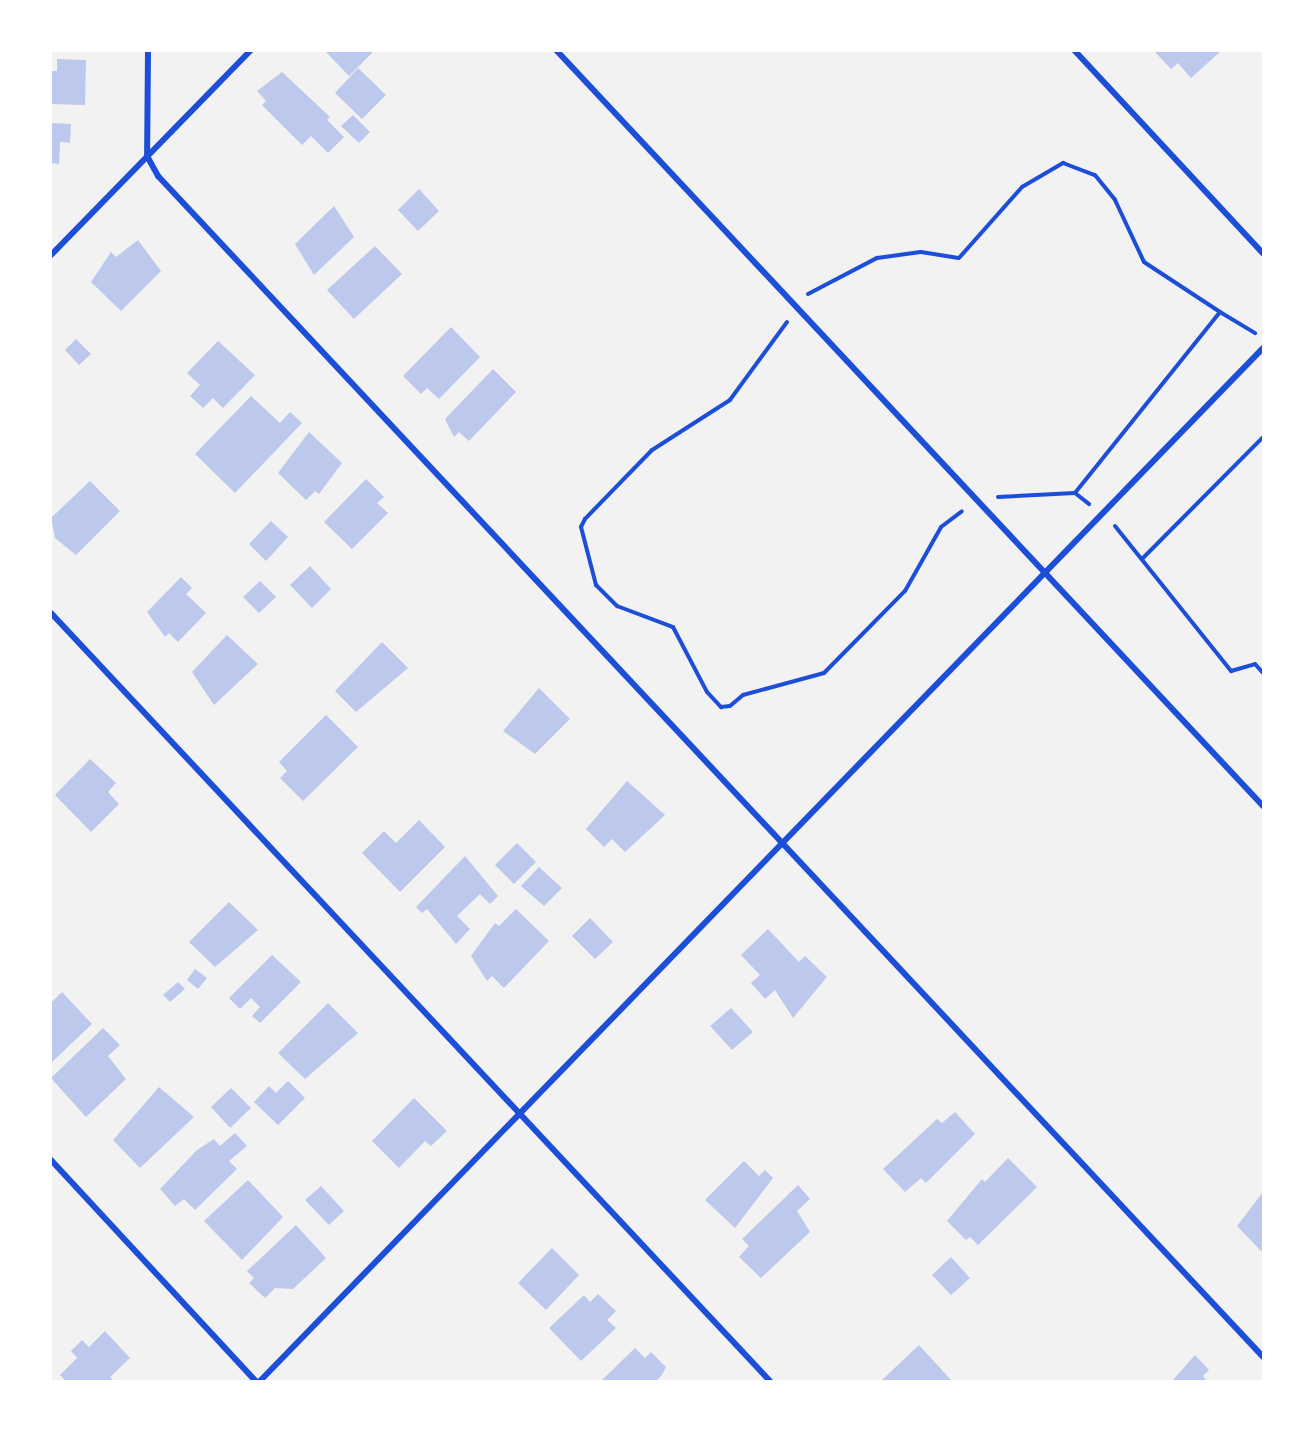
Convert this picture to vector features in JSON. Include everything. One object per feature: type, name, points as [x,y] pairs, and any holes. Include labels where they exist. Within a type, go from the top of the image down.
[{"type":"street","points":[[148,51],[147,156],[158,176],[1263,1357]]},
{"type":"street","points":[[51,255],[250,51]]},
{"type":"street","points":[[557,51],[1263,806]]},
{"type":"street","points":[[1075,51],[1263,253]]},
{"type":"street","points":[[51,1160],[258,1381],[1263,348]]},
{"type":"street","points":[[51,613],[770,1381]]},
{"type":"path","points":[[808,294],[877,258],[921,252],[959,258],[1022,187],[1063,163],[1095,175],[1114,200],[1144,262],[1255,334]]},
{"type":"path","points":[[1075,493],[1220,312]]},
{"type":"path","points":[[787,322],[730,400],[652,450],[585,519],[581,527],[596,585],[617,606],[673,627],[707,692],[722,707],[730,706],[743,695],[824,673],[905,591],[941,527],[962,511]]},
{"type":"path","points":[[1143,558],[1263,437]]},
{"type":"path","points":[[998,497],[1075,493],[1090,504]]},
{"type":"path","points":[[1114,526],[1143,558],[1231,671],[1255,664],[1263,673]]},
{"type":"building","points":[[325,51],[374,51],[349,76]]},
{"type":"building","points":[[1154,51],[1221,51],[1191,78],[1178,63],[1171,69]]},
{"type":"building","points":[[57,59],[86,60],[85,105],[51,104],[51,71],[57,71]]},
{"type":"building","points":[[358,68],[386,95],[362,119],[335,93]]},
{"type":"building","points":[[282,72],[330,117],[327,120],[344,137],[328,153],[311,136],[302,145],[262,105],[266,101],[257,91]]},
{"type":"building","points":[[353,115],[370,132],[359,143],[341,126]]},
{"type":"building","points":[[51,123],[71,124],[70,143],[60,142],[59,164],[51,163]]},
{"type":"building","points":[[419,189],[439,211],[418,231],[398,210]]},
{"type":"building","points":[[334,206],[354,237],[314,275],[295,244]]},
{"type":"building","points":[[138,240],[161,271],[121,311],[91,282],[111,252],[116,257]]},
{"type":"building","points":[[375,246],[402,274],[354,319],[327,290]]},
{"type":"building","points":[[451,327],[480,357],[439,399],[427,388],[421,394],[403,376]]},
{"type":"building","points":[[76,339],[91,354],[79,365],[65,350]]},
{"type":"building","points":[[218,341],[255,375],[223,408],[213,398],[203,408],[190,396],[200,385],[187,373]]},
{"type":"building","points":[[493,369],[516,392],[469,441],[459,432],[454,437],[445,419]]},
{"type":"building","points":[[251,396],[280,423],[290,412],[302,423],[235,493],[195,454]]},
{"type":"building","points":[[309,432],[342,463],[319,494],[315,491],[306,500],[278,473]]},
{"type":"building","points":[[366,479],[384,497],[377,503],[388,513],[352,549],[324,522]]},
{"type":"building","points":[[90,481],[120,511],[76,555],[55,538],[51,518]]},
{"type":"building","points":[[271,521],[288,537],[266,561],[249,544]]},
{"type":"building","points":[[310,566],[331,589],[312,608],[290,585]]},
{"type":"building","points":[[181,577],[192,588],[186,594],[206,613],[178,642],[169,633],[165,637],[147,612]]},
{"type":"building","points":[[260,581],[276,597],[259,613],[243,597]]},
{"type":"building","points":[[227,635],[258,664],[214,705],[192,672]]},
{"type":"building","points":[[382,642],[408,668],[356,712],[335,691]]},
{"type":"building","points":[[539,688],[570,719],[535,754],[503,731]]},
{"type":"building","points":[[326,715],[358,747],[303,801],[280,778],[287,771],[279,762]]},
{"type":"building","points":[[90,759],[116,783],[108,792],[119,804],[91,832],[55,795]]},
{"type":"building","points":[[627,781],[665,815],[625,852],[612,839],[604,847],[586,829]]},
{"type":"building","points":[[419,820],[445,847],[400,892],[362,853],[384,831],[396,843]]},
{"type":"building","points":[[517,843],[536,862],[514,884],[495,865]]},
{"type":"building","points":[[465,856],[498,896],[490,904],[480,894],[457,916],[470,929],[456,944],[427,909],[422,913],[416,907]]},
{"type":"building","points":[[539,867],[562,888],[544,906],[521,886]]},
{"type":"building","points":[[229,902],[258,930],[215,967],[189,942]]},
{"type":"building","points":[[516,909],[549,941],[504,988],[492,976],[487,981],[471,956],[495,923],[499,926]]},
{"type":"building","points":[[590,918],[613,942],[595,959],[572,936]]},
{"type":"building","points":[[768,929],[799,962],[805,956],[827,977],[793,1018],[775,990],[765,999],[751,983],[760,975],[741,955]]},
{"type":"building","points":[[272,955],[301,982],[260,1023],[252,1016],[260,1007],[251,998],[240,1009],[229,998]]},
{"type":"building","points":[[195,969],[207,978],[198,989],[187,980]]},
{"type":"building","points":[[178,982],[185,989],[170,1002],[163,995]]},
{"type":"building","points":[[62,992],[92,1024],[51,1063],[51,1003]]},
{"type":"building","points":[[328,1003],[358,1033],[305,1079],[278,1053]]},
{"type":"building","points":[[731,1008],[753,1032],[732,1050],[710,1026]]},
{"type":"building","points":[[103,1028],[120,1045],[108,1056],[126,1079],[86,1117],[51,1078]]},
{"type":"building","points":[[288,1081],[305,1098],[278,1125],[254,1102],[269,1086],[276,1093]]},
{"type":"building","points":[[159,1087],[194,1117],[140,1168],[113,1140]]},
{"type":"building","points":[[231,1088],[251,1108],[230,1128],[211,1107]]},
{"type":"building","points":[[414,1098],[447,1131],[431,1146],[425,1141],[399,1168],[372,1141]]},
{"type":"building","points":[[955,1112],[975,1134],[926,1183],[921,1178],[905,1192],[883,1169],[937,1119],[942,1123]]},
{"type":"building","points":[[235,1133],[247,1146],[229,1161],[237,1169],[195,1210],[184,1199],[175,1206],[160,1189],[197,1150],[214,1139],[220,1146]]},
{"type":"building","points":[[1008,1158],[1037,1187],[978,1245],[970,1237],[966,1240],[947,1221],[982,1179],[985,1182]]},
{"type":"building","points":[[744,1161],[759,1176],[765,1170],[773,1178],[735,1228],[705,1200]]},
{"type":"building","points":[[248,1180],[283,1217],[242,1260],[204,1221]]},
{"type":"building","points":[[798,1185],[810,1199],[797,1211],[810,1232],[761,1278],[739,1257],[749,1246],[742,1239]]},
{"type":"building","points":[[321,1186],[344,1211],[329,1225],[305,1200]]},
{"type":"building","points":[[1263,1192],[1263,1253],[1237,1226]]},
{"type":"building","points":[[296,1225],[326,1258],[293,1289],[275,1288],[265,1298],[249,1283],[254,1278],[247,1271]]},
{"type":"building","points":[[552,1248],[579,1275],[546,1310],[518,1283]]},
{"type":"building","points":[[951,1257],[970,1278],[951,1295],[932,1275]]},
{"type":"building","points":[[598,1294],[616,1311],[607,1320],[616,1328],[581,1361],[549,1328],[584,1295],[590,1302]]},
{"type":"building","points":[[105,1331],[130,1358],[110,1377],[114,1381],[66,1381],[60,1375],[77,1358],[71,1351],[82,1340],[89,1347]]},
{"type":"building","points":[[919,1345],[952,1381],[881,1381]]},
{"type":"building","points":[[635,1348],[645,1358],[651,1352],[666,1367],[656,1381],[601,1381]]},
{"type":"building","points":[[1195,1355],[1209,1370],[1203,1376],[1207,1381],[1172,1381]]}]
